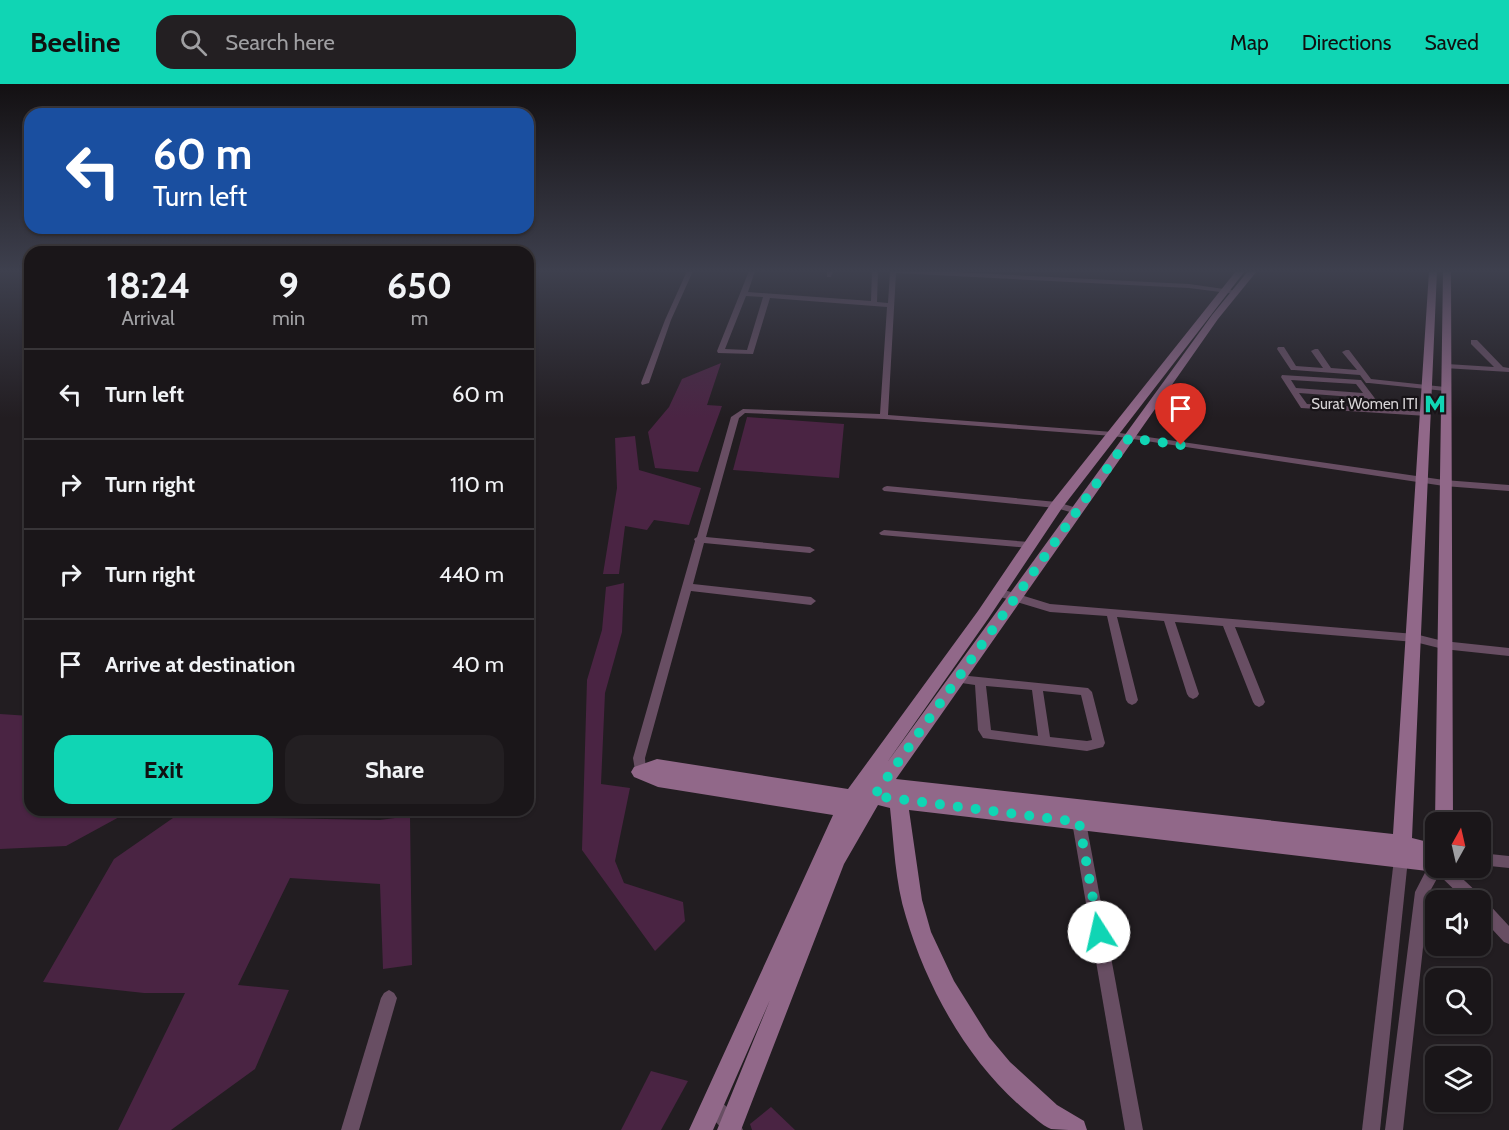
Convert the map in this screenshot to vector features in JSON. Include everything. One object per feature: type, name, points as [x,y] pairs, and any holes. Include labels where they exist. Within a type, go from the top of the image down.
[{"type":"street","points":[[645,383],[668,320]]},
{"type":"street","points":[[733,320],[724,343],[752,345],[760,320]]},
{"type":"street","points":[[884,417],[890,320]]},
{"type":"street","points":[[731,1129],[836,860],[864,797],[1057,505],[1121,436],[1208,320]]},
{"type":"street","points":[[1371,1130],[1402,851],[1430,320]]},
{"type":"street","points":[[1444,812],[1444,447],[1447,320]]},
{"type":"street","points":[[1474,342],[1505,370]]},
{"type":"street","points":[[1281,350],[1294,368],[1362,373]]},
{"type":"street","points":[[1315,351],[1328,370]]},
{"type":"street","points":[[1346,352],[1369,381],[1427,388]]},
{"type":"street","points":[[1447,366],[1505,370]]},
{"type":"street","points":[[1381,411],[1361,386],[1354,381],[1285,377],[1304,406],[1426,414]]},
{"type":"street","points":[[1320,379],[1341,409]]},
{"type":"street","points":[[1361,386],[1445,389]]},
{"type":"street","points":[[1294,390],[1369,396]]},
{"type":"street","points":[[1425,860],[1402,851],[864,797],[658,779],[640,772],[639,758],[699,539],[738,413],[750,410],[884,417],[1121,436],[1444,483],[1509,488]]},
{"type":"street","points":[[701,1130],[832,834],[959,679],[1077,511],[1121,436]]},
{"type":"street","points":[[1425,442],[1444,447]]},
{"type":"street","points":[[887,489],[1057,505],[1077,511]]},
{"type":"street","points":[[884,533],[1029,545]]},
{"type":"street","points":[[699,539],[810,550]]},
{"type":"street","points":[[686,587],[811,602]]},
{"type":"street","points":[[998,592],[1050,608],[1415,638],[1443,645],[1509,652]]},
{"type":"street","points":[[1111,613],[1132,700]]},
{"type":"street","points":[[1169,619],[1192,694]]},
{"type":"street","points":[[1228,624],[1260,702]]},
{"type":"street","points":[[959,679],[980,681],[1037,687],[1088,693],[1099,744],[1094,746],[990,736],[985,733],[980,681]]},
{"type":"street","points":[[1037,687],[1045,742]]},
{"type":"street","points":[[864,797],[1079,822],[1425,852]]},
{"type":"street","points":[[898,801],[908,880],[920,931],[949,993],[981,1048],[1008,1078],[1075,1130]]},
{"type":"street","points":[[1079,822],[1134,1130]]},
{"type":"street","points":[[1491,860],[1509,862]]},
{"type":"street","points":[[1394,1130],[1422,892],[1429,878]]},
{"type":"street","points":[[1452,878],[1464,890]]},
{"type":"street","points":[[1491,918],[1509,937]]},
{"type":"street","points":[[351,1130],[389,998]]},
{"type":"street","points":[[712,1105],[731,1129]]},
{"type":"shaded area","points":[[721,363],[707,405],[722,406],[698,472],[655,468],[648,432],[669,407],[682,379]]},
{"type":"shaded area","points":[[747,417],[844,424],[839,478],[733,470]]},
{"type":"shaded area","points":[[635,436],[639,470],[701,488],[689,525],[654,520],[647,530],[625,526],[619,574],[603,574],[617,488],[615,438]]},
{"type":"shaded area","points":[[624,583],[622,632],[605,693],[601,784],[630,788],[615,861],[624,883],[683,902],[685,921],[655,951],[582,850],[587,680],[602,630],[606,587]]},
{"type":"shaded area","points":[[0,714],[24,716],[24,816],[121,816],[66,846],[0,849]]},
{"type":"shaded area","points":[[174,816],[274,816],[273,818],[380,820],[410,816],[412,965],[383,969],[380,884],[290,878],[238,985],[289,990],[255,1069],[171,1130],[118,1130],[185,993],[144,993],[43,982],[114,859]]},
{"type":"shaded area","points":[[651,1071],[688,1081],[661,1130],[621,1130]]},
{"type":"shaded area","points":[[771,1107],[795,1130],[752,1130],[750,1124]]},
{"type":"place","name":"Surat Women ITI","points":[[1435,404]]},
{"type":"route","points":[[1099,932],[1079,822],[889,800],[874,796],[1129,438],[1181,445]]}]
